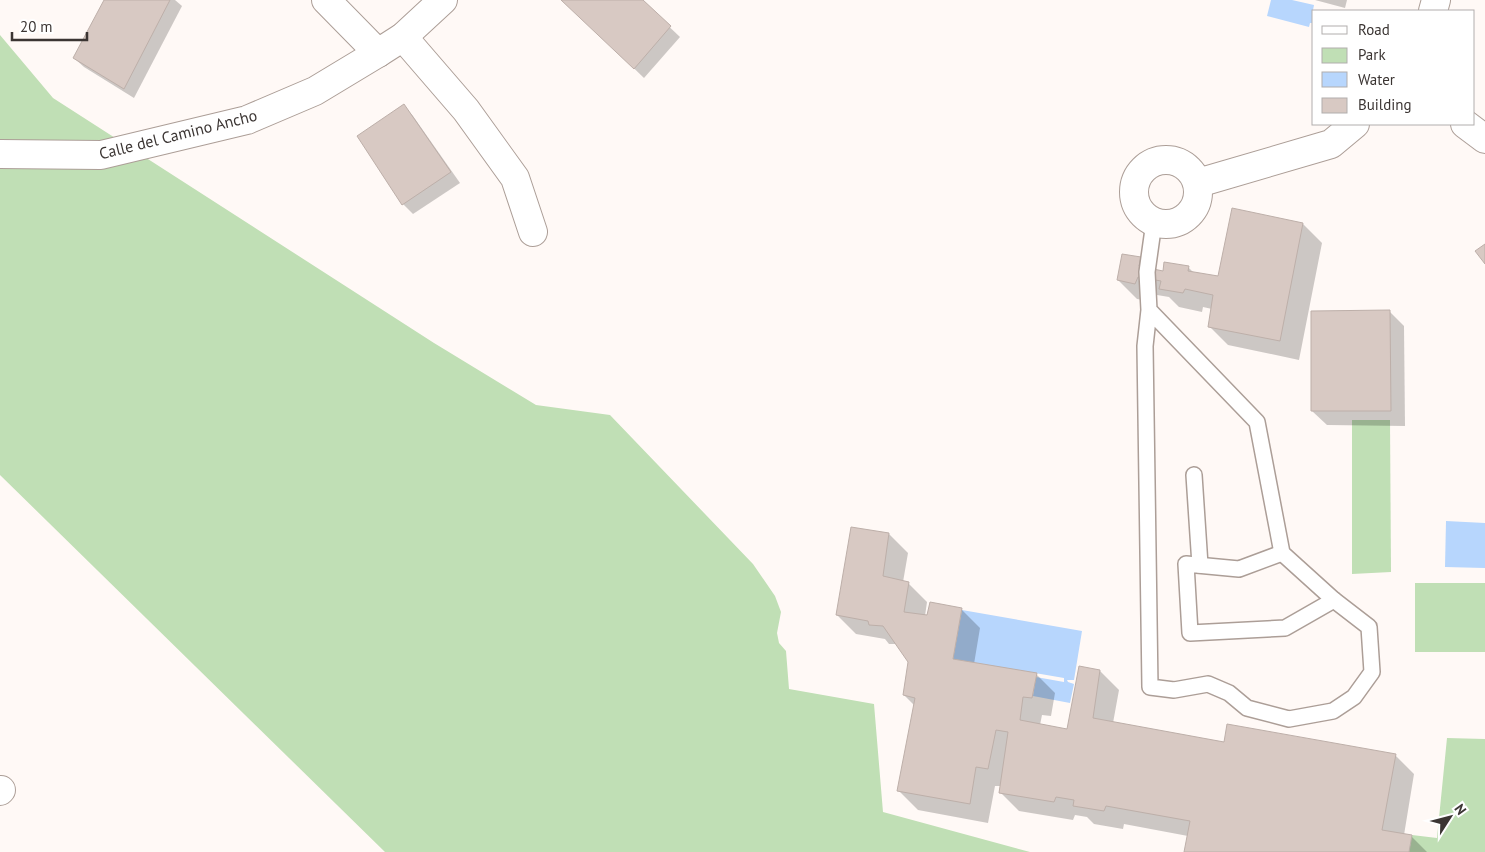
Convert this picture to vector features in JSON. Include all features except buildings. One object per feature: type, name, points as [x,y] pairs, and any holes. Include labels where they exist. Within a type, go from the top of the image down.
[{"type":"street","points":[[326,0],[378,53]]},
{"type":"street","name":"Calle del Camino Ancho","points":[[0,154],[101,156],[247,120],[315,91],[378,53],[403,37],[443,0]]},
{"type":"street","points":[[403,37],[466,110],[515,178],[533,232]]},
{"type":"street","points":[[1198,183],[1331,144],[1354,125]]},
{"type":"street","points":[[1466,125],[1485,139]]},
{"type":"street","points":[[1159,160],[1176,160],[1190,169],[1198,183],[1199,198],[1193,211],[1182,221],[1168,225],[1154,222],[1141,212],[1134,197],[1135,181],[1145,167],[1159,160]]},
{"type":"lane","points":[[1149,310],[1257,422],[1282,553],[1334,600],[1369,626],[1372,672],[1354,697],[1334,711],[1289,720],[1247,708],[1229,693],[1208,684],[1174,690],[1150,687],[1145,346],[1149,310],[1148,272],[1154,222]]},
{"type":"lane","points":[[1194,475],[1200,565]]},
{"type":"lane","points":[[1282,553],[1239,569],[1186,564],[1190,633],[1285,628],[1334,600]]},
{"type":"green space","points":[[0,35],[53,98],[434,343],[536,405],[610,415],[753,564],[775,596],[781,612],[777,633],[779,643],[786,651],[789,689],[874,704],[883,812],[1030,852],[385,852],[0,475]]},
{"type":"green space","points":[[1352,420],[1390,420],[1391,572],[1352,574]]},
{"type":"green space","points":[[1415,583],[1485,583],[1485,652],[1415,652]]},
{"type":"green space","points":[[1447,738],[1485,739],[1485,852],[1409,852],[1412,835],[1437,838]]},
{"type":"water","points":[[1271,0],[1292,0],[1314,5],[1312,23],[1310,23],[1309,27],[1267,16]]},
{"type":"water","points":[[1446,521],[1485,523],[1485,568],[1445,567]]},
{"type":"water","points":[[962,610],[1082,631],[1074,680],[1067,680],[1074,684],[1070,703],[1033,696],[1036,677],[1064,682],[1064,678],[953,659]]}]
